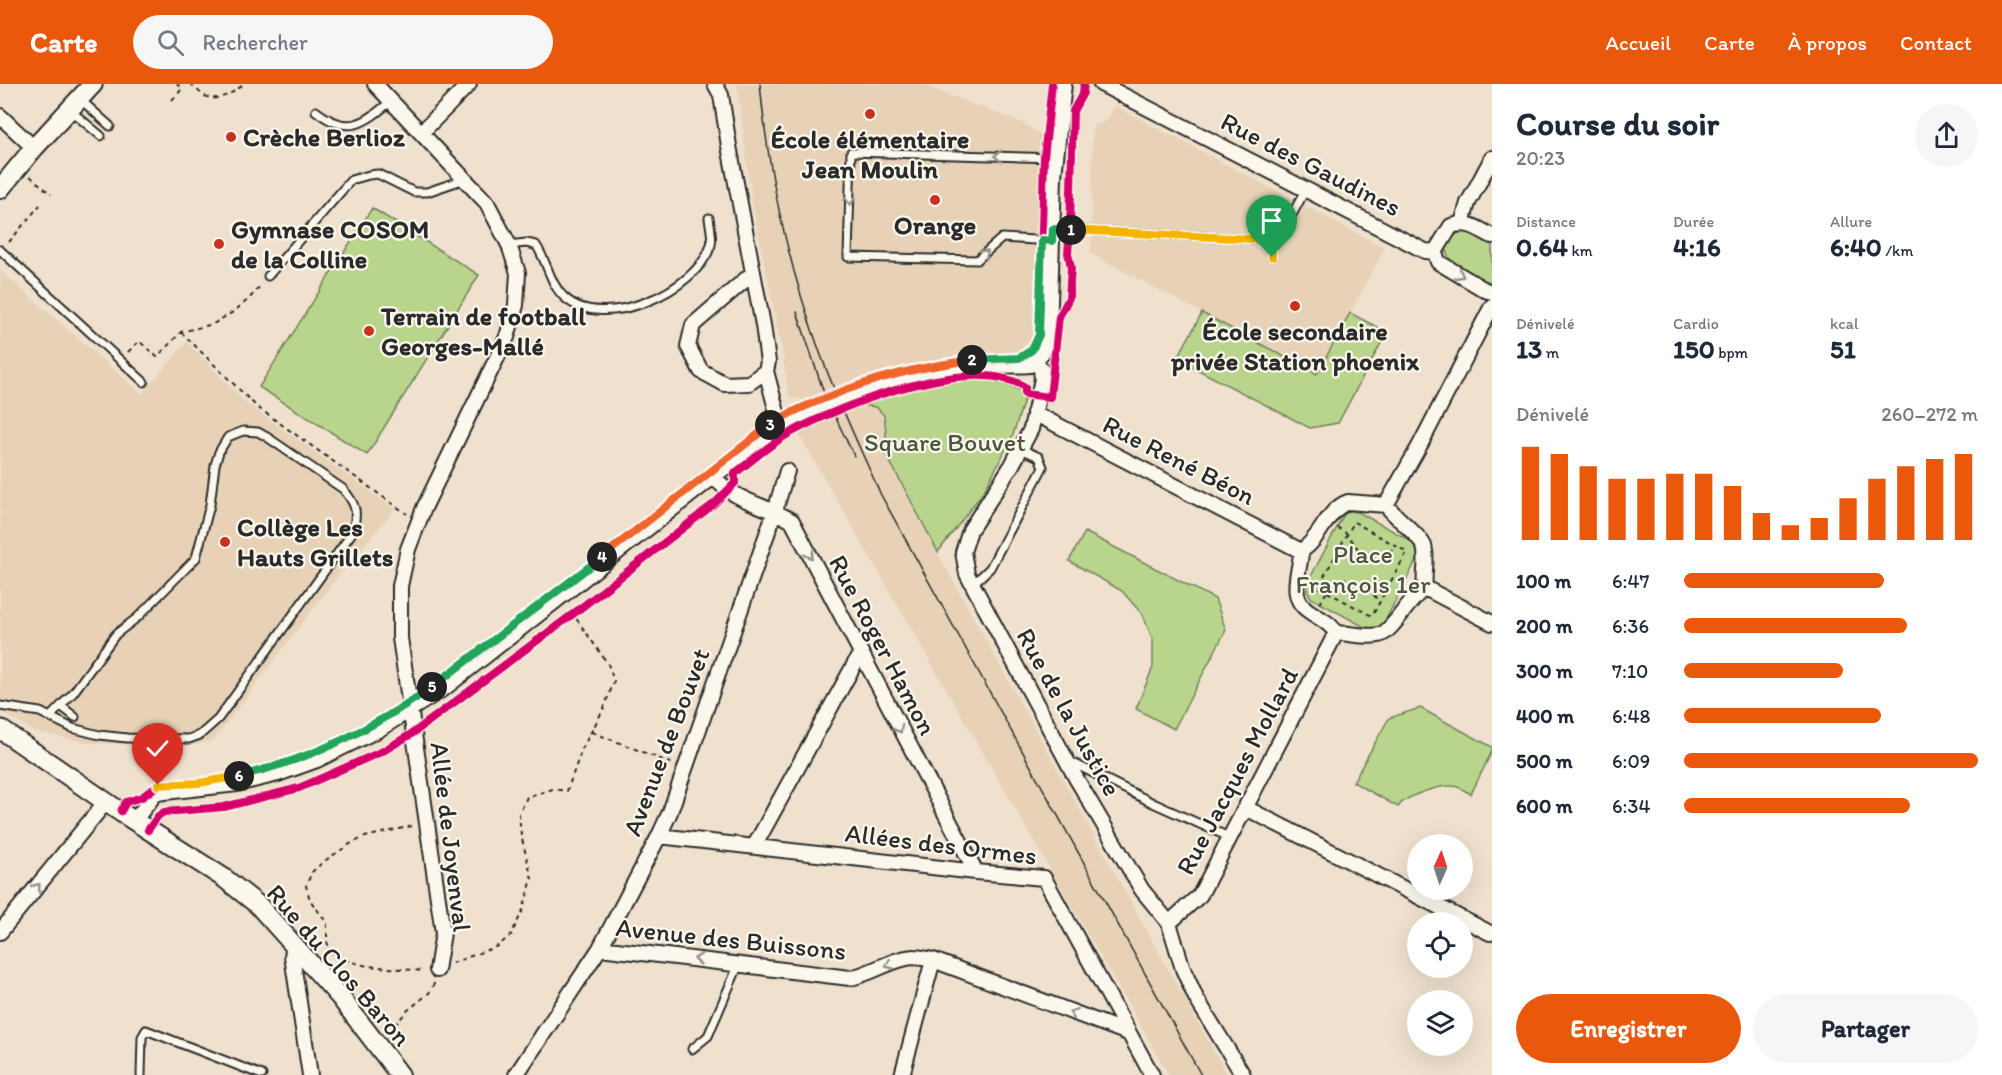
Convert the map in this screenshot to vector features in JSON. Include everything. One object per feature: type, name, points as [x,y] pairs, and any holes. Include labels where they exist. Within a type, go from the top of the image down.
[{"type":"street","points":[[0,189],[93,84]]},
{"type":"street","name":"Allée de Joyenval","points":[[375,84],[487,203],[509,245],[518,273],[516,305],[507,337],[418,522],[408,549],[400,586],[400,638],[443,933],[437,970]]},
{"type":"street","points":[[421,133],[469,84]]},
{"type":"street","points":[[715,84],[722,95],[768,362],[766,371],[781,428]]},
{"type":"street","points":[[135,821],[156,793],[237,784],[278,774],[345,748],[410,710],[455,680],[755,444],[806,414],[868,388],[930,374],[998,366],[1030,365],[1036,361],[1042,353],[1049,334],[1056,158],[1064,84]]},
{"type":"street","name":"Rue des Gaudines","points":[[1101,84],[1425,251],[1435,252]]},
{"type":"street","points":[[0,116],[34,148]]},
{"type":"street","points":[[1462,223],[1468,203],[1492,158]]},
{"type":"street","points":[[1492,236],[1470,224],[1462,223],[1451,226],[1435,252],[1438,262],[1492,292]]},
{"type":"street","points":[[753,273],[693,325],[688,346],[701,371],[724,384],[749,383],[766,371]]},
{"type":"street","points":[[1386,505],[1492,306]]},
{"type":"street","name":"Rue de la Justice","points":[[1036,361],[1041,369],[1042,380],[1030,429],[1012,465],[970,530],[965,542],[963,560],[967,574],[1066,759],[1142,890],[1169,923],[1183,969],[1196,998],[1243,1075]]},
{"type":"street","name":"Rue René Béon","points":[[1034,413],[1301,551]]},
{"type":"street","name":"Avenue de Bouvet","points":[[516,1075],[600,948],[659,836],[685,769],[787,471]]},
{"type":"street","name":"Rue Roger Hamon","points":[[714,477],[739,498],[775,511],[792,521],[976,872]]},
{"type":"street","points":[[1348,502],[1386,505],[1422,542],[1425,555],[1425,588],[1409,601],[1398,618],[1383,634],[1371,636],[1336,633],[1332,625],[1303,606],[1298,600],[1296,586],[1301,551],[1310,545],[1335,508],[1340,505],[1348,502]]},
{"type":"street","points":[[1425,588],[1492,623]]},
{"type":"street","name":"Rue Jacques Mollard","points":[[1169,923],[1200,895],[1336,633]]},
{"type":"street","points":[[755,845],[860,654]]},
{"type":"street","name":"Rue du Clos Baron","points":[[0,729],[135,821],[224,878],[258,904],[340,997],[400,1075]]},
{"type":"street","points":[[0,932],[100,809],[108,803]]},
{"type":"street","points":[[1246,808],[1491,935]]},
{"type":"street","name":"Allées des Ormes","points":[[659,836],[1044,878],[1128,1034]]},
{"type":"street","points":[[294,945],[292,956],[310,1075]]},
{"type":"street","name":"Avenue des Buissons","points":[[600,948],[850,978],[866,975],[913,957],[933,960],[1128,1034]]},
{"type":"street","points":[[902,1075],[933,960]]},
{"type":"street","points":[[1128,1034],[1152,1075]]},
{"type":"lane","points":[[316,111],[326,119],[341,125],[358,125],[391,101]]},
{"type":"lane","points":[[74,104],[110,126]]},
{"type":"lane","points":[[74,104],[102,136]]},
{"type":"lane","points":[[1056,158],[851,152],[848,257],[977,260],[1002,238],[1052,235],[1254,239],[1272,247]]},
{"type":"lane","points":[[268,276],[351,180],[369,174],[378,174],[414,192],[428,192],[465,179]]},
{"type":"lane","points":[[1272,257],[1272,247],[1280,237],[1306,188]]},
{"type":"lane","points":[[509,245],[526,243],[536,245],[554,283],[564,298],[580,306],[599,310],[618,309],[651,301],[676,288],[702,264],[712,244],[709,218]]},
{"type":"lane","points":[[0,250],[144,382]]},
{"type":"lane","points":[[0,706],[40,712],[72,729],[99,735],[189,739],[200,735],[218,719],[352,533],[356,518],[353,500],[344,489],[258,432],[243,431],[228,437],[219,452],[215,465],[210,505],[196,558],[138,616],[116,634],[73,693],[50,717]]},
{"type":"lane","points":[[973,584],[990,568],[1043,467],[1039,457],[1021,448]]},
{"type":"lane","points":[[61,706],[75,717]]},
{"type":"lane","points":[[1066,759],[1153,803],[1231,837]]},
{"type":"lane","points":[[692,1049],[708,1035],[739,964]]},
{"type":"lane","points":[[141,1075],[142,1037],[146,1030],[261,1075]]},
{"type":"path","points":[[177,84],[182,89]]},
{"type":"path","points":[[172,100],[186,84]]},
{"type":"path","points":[[191,84],[206,97],[214,99],[236,92],[244,84]]},
{"type":"path","points":[[35,179],[51,194]]},
{"type":"path","points":[[14,236],[40,205]]},
{"type":"path","points":[[128,352],[139,341],[157,357],[181,332],[213,324],[233,312],[249,299],[268,276]]},
{"type":"path","points":[[181,332],[257,407],[418,522]]},
{"type":"path","points":[[1354,522],[1397,546],[1407,552],[1372,616],[1318,587],[1354,522]]},
{"type":"path","points":[[1347,534],[1358,549]]},
{"type":"path","points":[[1382,558],[1397,546]]},
{"type":"path","points":[[1327,591],[1346,578]]},
{"type":"path","points":[[1369,587],[1379,603]]},
{"type":"path","points":[[563,621],[582,607]]},
{"type":"path","points":[[427,823],[365,837],[350,844],[312,872],[306,886],[310,900],[327,923],[327,942],[330,952],[345,960],[367,966],[414,971],[437,970],[498,946],[511,935],[523,910],[532,879],[521,835],[519,814],[527,797],[553,789],[567,790],[582,750],[614,681],[608,664],[573,614]]},
{"type":"path","points":[[592,732],[685,769]]},
{"type":"path","points":[[377,1045],[407,1011],[429,993],[435,983],[437,970]]},
{"type":"shaded area","points":[[737,84],[920,84],[1020,122],[1044,136],[1037,326],[1032,338],[1020,350],[956,356],[906,365],[853,380],[862,404],[876,407],[884,415],[886,454],[910,503],[1227,1075],[1169,1075],[797,431],[807,422],[801,399],[789,397],[751,198]]},
{"type":"shaded area","points":[[1115,106],[1385,248],[1317,374],[1091,254],[1093,125],[1103,123]]},
{"type":"shaded area","name":"Collège Les Hauts Grillets","points":[[0,270],[142,394],[187,342],[246,403],[395,509],[338,576],[214,740],[194,745],[171,746],[89,743],[33,731],[0,711]]},
{"type":"green space","name":"Terrain de football Georges-Mallé","points":[[372,208],[479,275],[367,455],[259,387]]},
{"type":"green space","points":[[1468,230],[1492,242],[1492,282],[1464,272],[1450,260],[1447,254],[1450,240],[1458,233]]},
{"type":"green space","points":[[1202,313],[1317,374],[1350,313],[1387,332],[1338,423],[1310,428],[1177,359]]},
{"type":"green space","name":"Square Bouvet","points":[[972,379],[1002,381],[1021,391],[1024,400],[1013,435],[984,491],[938,552],[886,454],[884,415],[876,407],[862,405],[862,402],[928,384]]},
{"type":"green space","name":"Place François 1er","points":[[1349,511],[1358,512],[1415,543],[1419,549],[1419,555],[1384,623],[1377,628],[1368,629],[1311,598],[1307,590],[1308,582],[1343,516]]},
{"type":"green space","points":[[1085,532],[1215,599],[1226,630],[1174,729],[1136,709],[1153,667],[1153,640],[1142,614],[1122,591],[1069,561]]},
{"type":"green space","points":[[1420,708],[1492,747],[1492,751],[1471,794],[1452,786],[1435,788],[1409,798],[1398,807],[1353,782],[1389,718]]},
{"type":"tram line","points":[[760,84],[774,184],[797,283],[832,385],[856,440],[881,495],[1201,1075]]},
{"type":"tram line","points":[[797,312],[824,393],[854,456]]},
{"type":"cycle path","points":[[121,811],[126,802],[142,797],[158,785],[235,777],[295,760],[345,740],[378,722],[409,703],[480,652],[764,430],[809,404],[857,385],[907,371],[958,362],[1011,359],[1026,355],[1039,335],[1044,157],[1052,84]]},
{"type":"cycle path","points":[[148,830],[158,816],[164,812],[224,807],[299,788],[383,751],[413,733],[573,614],[715,503],[735,483],[735,473],[790,433],[873,397],[941,379],[973,376],[1002,378],[1025,387],[1025,394],[1050,397],[1059,317],[1069,298],[1071,267],[1068,253],[1073,111],[1083,93],[1084,84]]},
{"type":"place","name":"École élémentaire Jean Moulin","points":[[870,114]]},
{"type":"place","name":"Crèche Berlioz","points":[[231,137]]},
{"type":"place","name":"Orange","points":[[935,200]]},
{"type":"place","name":"Gymnase COSOM de la Colline","points":[[219,244]]},
{"type":"place","name":"École secondaire privée Station phoenix","points":[[1295,306]]},
{"type":"place","name":"Terrain de football Georges-Mallé","points":[[369,331]]},
{"type":"place","name":"Collège Les Hauts Grillets","points":[[225,542]]},
{"type":"route","points":[[158,785],[199,783],[258,772],[326,749],[378,722],[409,703],[480,652],[777,420],[801,408],[879,377],[912,369],[973,360],[1019,358],[1026,354],[1032,350],[1039,335],[1042,240],[1052,241],[1053,229],[1254,239],[1272,247],[1272,257]]}]
